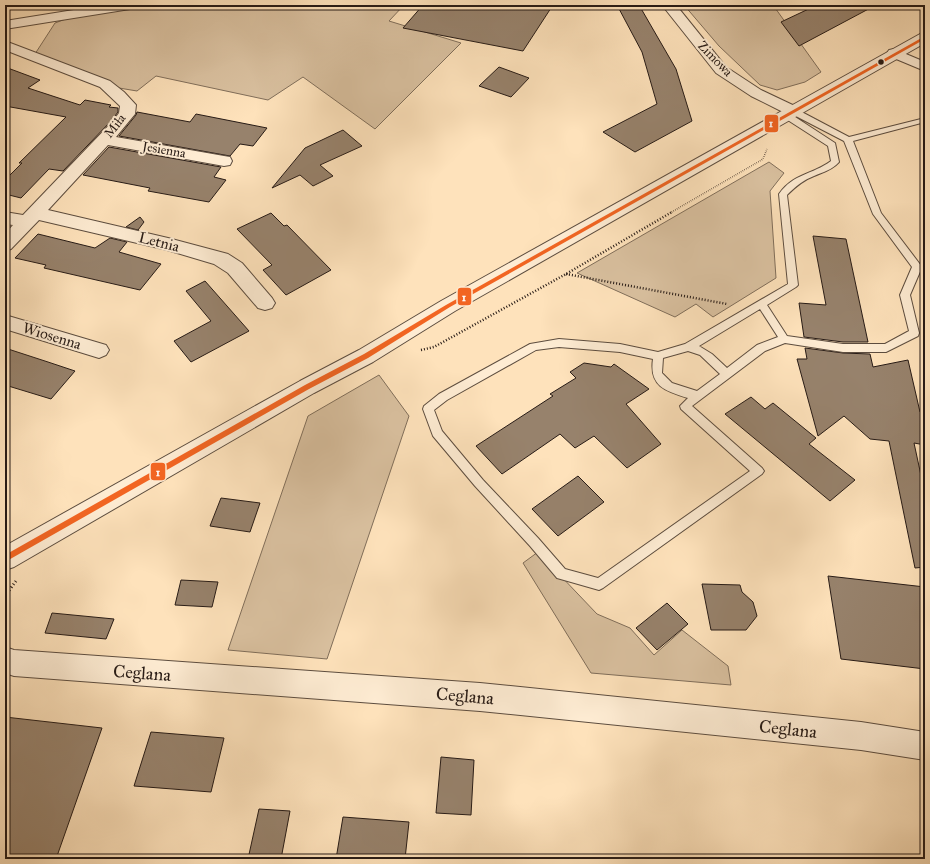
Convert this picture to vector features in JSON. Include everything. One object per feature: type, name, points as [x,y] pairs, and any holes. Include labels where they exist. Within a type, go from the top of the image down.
[{"type":"street","points":[[5,25],[130,5]]},
{"type":"street","name":"Zimowa","points":[[669,5],[721,70],[790,113]]},
{"type":"street","points":[[33,43],[42,19]]},
{"type":"street","points":[[5,559],[307,387],[366,356],[448,306],[894,53],[925,37]]},
{"type":"street","name":"Miła","points":[[5,45],[33,43],[105,84],[119,95],[128,105],[127,114],[105,140],[5,246]]},
{"type":"street","points":[[894,53],[925,67]]},
{"type":"street","name":"Jesienna","points":[[105,140],[224,161]]},
{"type":"street","name":"Letnia","points":[[5,218],[31,218],[168,244],[221,260],[235,268],[265,303]]},
{"type":"street","name":"Wiosenna","points":[[5,322],[99,350]]},
{"type":"street","name":"Ceglana","points":[[5,660],[14,663],[480,697],[861,736],[925,746]]},
{"type":"lane","points":[[790,113],[832,145],[835,162],[824,170],[810,174],[795,182],[783,194],[794,285],[688,347],[658,356],[620,348],[559,343],[534,347],[443,397],[428,409],[437,432],[479,483],[534,542],[561,574],[599,584],[758,470],[685,406],[761,348],[784,339],[843,348],[886,348],[914,333],[905,295],[921,267],[877,214],[848,140]]},
{"type":"lane","points":[[790,113],[848,140],[925,120]]},
{"type":"lane","points":[[758,306],[784,339]]},
{"type":"lane","points":[[761,348],[805,342]]},
{"type":"lane","points":[[688,347],[694,347],[704,354],[726,374]]},
{"type":"lane","points":[[658,356],[657,372],[662,380],[677,390],[698,396]]},
{"type":"path","points":[[566,274],[758,306]]},
{"type":"shaded area","points":[[142,5],[404,5],[389,21],[461,43],[375,129],[303,77],[268,100],[156,76],[137,91],[107,86],[33,57],[55,23],[71,17]]},
{"type":"shaded area","points":[[684,5],[773,5],[821,72],[805,82],[777,90],[760,85],[719,46]]},
{"type":"shaded area","points":[[769,162],[784,173],[770,191],[776,278],[713,317],[696,304],[675,317],[577,273]]},
{"type":"shaded area","points":[[379,375],[409,416],[327,659],[228,650],[308,416]]},
{"type":"shaded area","points":[[538,552],[597,614],[630,628],[654,655],[682,630],[728,666],[731,685],[591,673],[523,563]]},
{"type":"building","points":[[423,5],[534,5],[551,8],[523,51],[403,28]]},
{"type":"building","points":[[617,5],[639,5],[676,69],[692,121],[635,152],[603,132],[657,104],[642,52]]},
{"type":"building","points":[[817,5],[876,5],[799,46],[781,22]]},
{"type":"building","points":[[5,67],[40,80],[28,88],[80,105],[85,100],[111,105],[109,107],[118,108],[118,112],[112,120],[63,171],[49,169],[21,198],[5,194],[5,180],[22,163],[19,163],[66,117],[5,106]]},
{"type":"building","points":[[499,67],[529,78],[511,97],[479,86]]},
{"type":"building","points":[[137,112],[190,122],[196,114],[267,128],[253,146],[240,144],[230,156],[119,136]]},
{"type":"building","points":[[343,130],[362,146],[320,165],[333,176],[313,186],[300,175],[272,188],[305,148]]},
{"type":"building","points":[[109,147],[221,167],[214,177],[226,180],[209,202],[148,191],[150,188],[83,175]]},
{"type":"building","points":[[271,213],[284,226],[287,225],[331,270],[286,295],[263,270],[272,265],[237,229]]},
{"type":"building","points":[[140,217],[144,222],[138,230],[126,227]]},
{"type":"building","points":[[38,234],[95,248],[110,238],[127,242],[119,252],[161,264],[140,290],[44,268],[46,265],[15,258]]},
{"type":"building","points":[[813,236],[846,239],[868,342],[843,342],[804,337],[799,303],[826,305]]},
{"type":"building","points":[[205,281],[249,331],[191,362],[174,341],[211,321],[186,291]]},
{"type":"building","points":[[5,348],[75,371],[51,399],[5,385]]},
{"type":"building","points":[[805,348],[843,353],[870,354],[873,367],[908,360],[920,412],[925,412],[925,445],[914,443],[925,494],[925,567],[915,568],[889,441],[870,439],[844,416],[818,436],[797,359],[807,359]]},
{"type":"building","points":[[584,363],[611,367],[614,364],[649,389],[626,404],[661,444],[627,468],[594,436],[575,448],[560,434],[502,474],[476,446],[553,396],[550,394],[576,378],[570,372]]},
{"type":"building","points":[[751,397],[765,409],[773,403],[816,438],[809,444],[855,480],[830,501],[725,414]]},
{"type":"building","points":[[578,476],[604,502],[558,536],[532,509]]},
{"type":"building","points":[[221,498],[260,503],[250,532],[210,526]]},
{"type":"building","points":[[828,576],[925,587],[925,669],[841,659]]},
{"type":"building","points":[[181,580],[218,582],[212,607],[175,605]]},
{"type":"building","points":[[702,584],[740,585],[742,592],[753,602],[757,616],[746,630],[711,630]]},
{"type":"building","points":[[667,603],[688,624],[657,650],[636,628]]},
{"type":"building","points":[[52,613],[114,619],[106,639],[45,633]]},
{"type":"building","points":[[5,717],[102,728],[56,859],[5,859]]},
{"type":"building","points":[[151,732],[224,738],[211,792],[134,786]]},
{"type":"building","points":[[441,757],[474,760],[471,815],[436,813]]},
{"type":"building","points":[[259,809],[290,811],[281,859],[248,859]]},
{"type":"building","points":[[343,817],[409,822],[405,859],[336,859]]},
{"type":"transit line","name":"1","points":[[5,559],[307,387],[366,356],[448,306],[925,37]]}]
